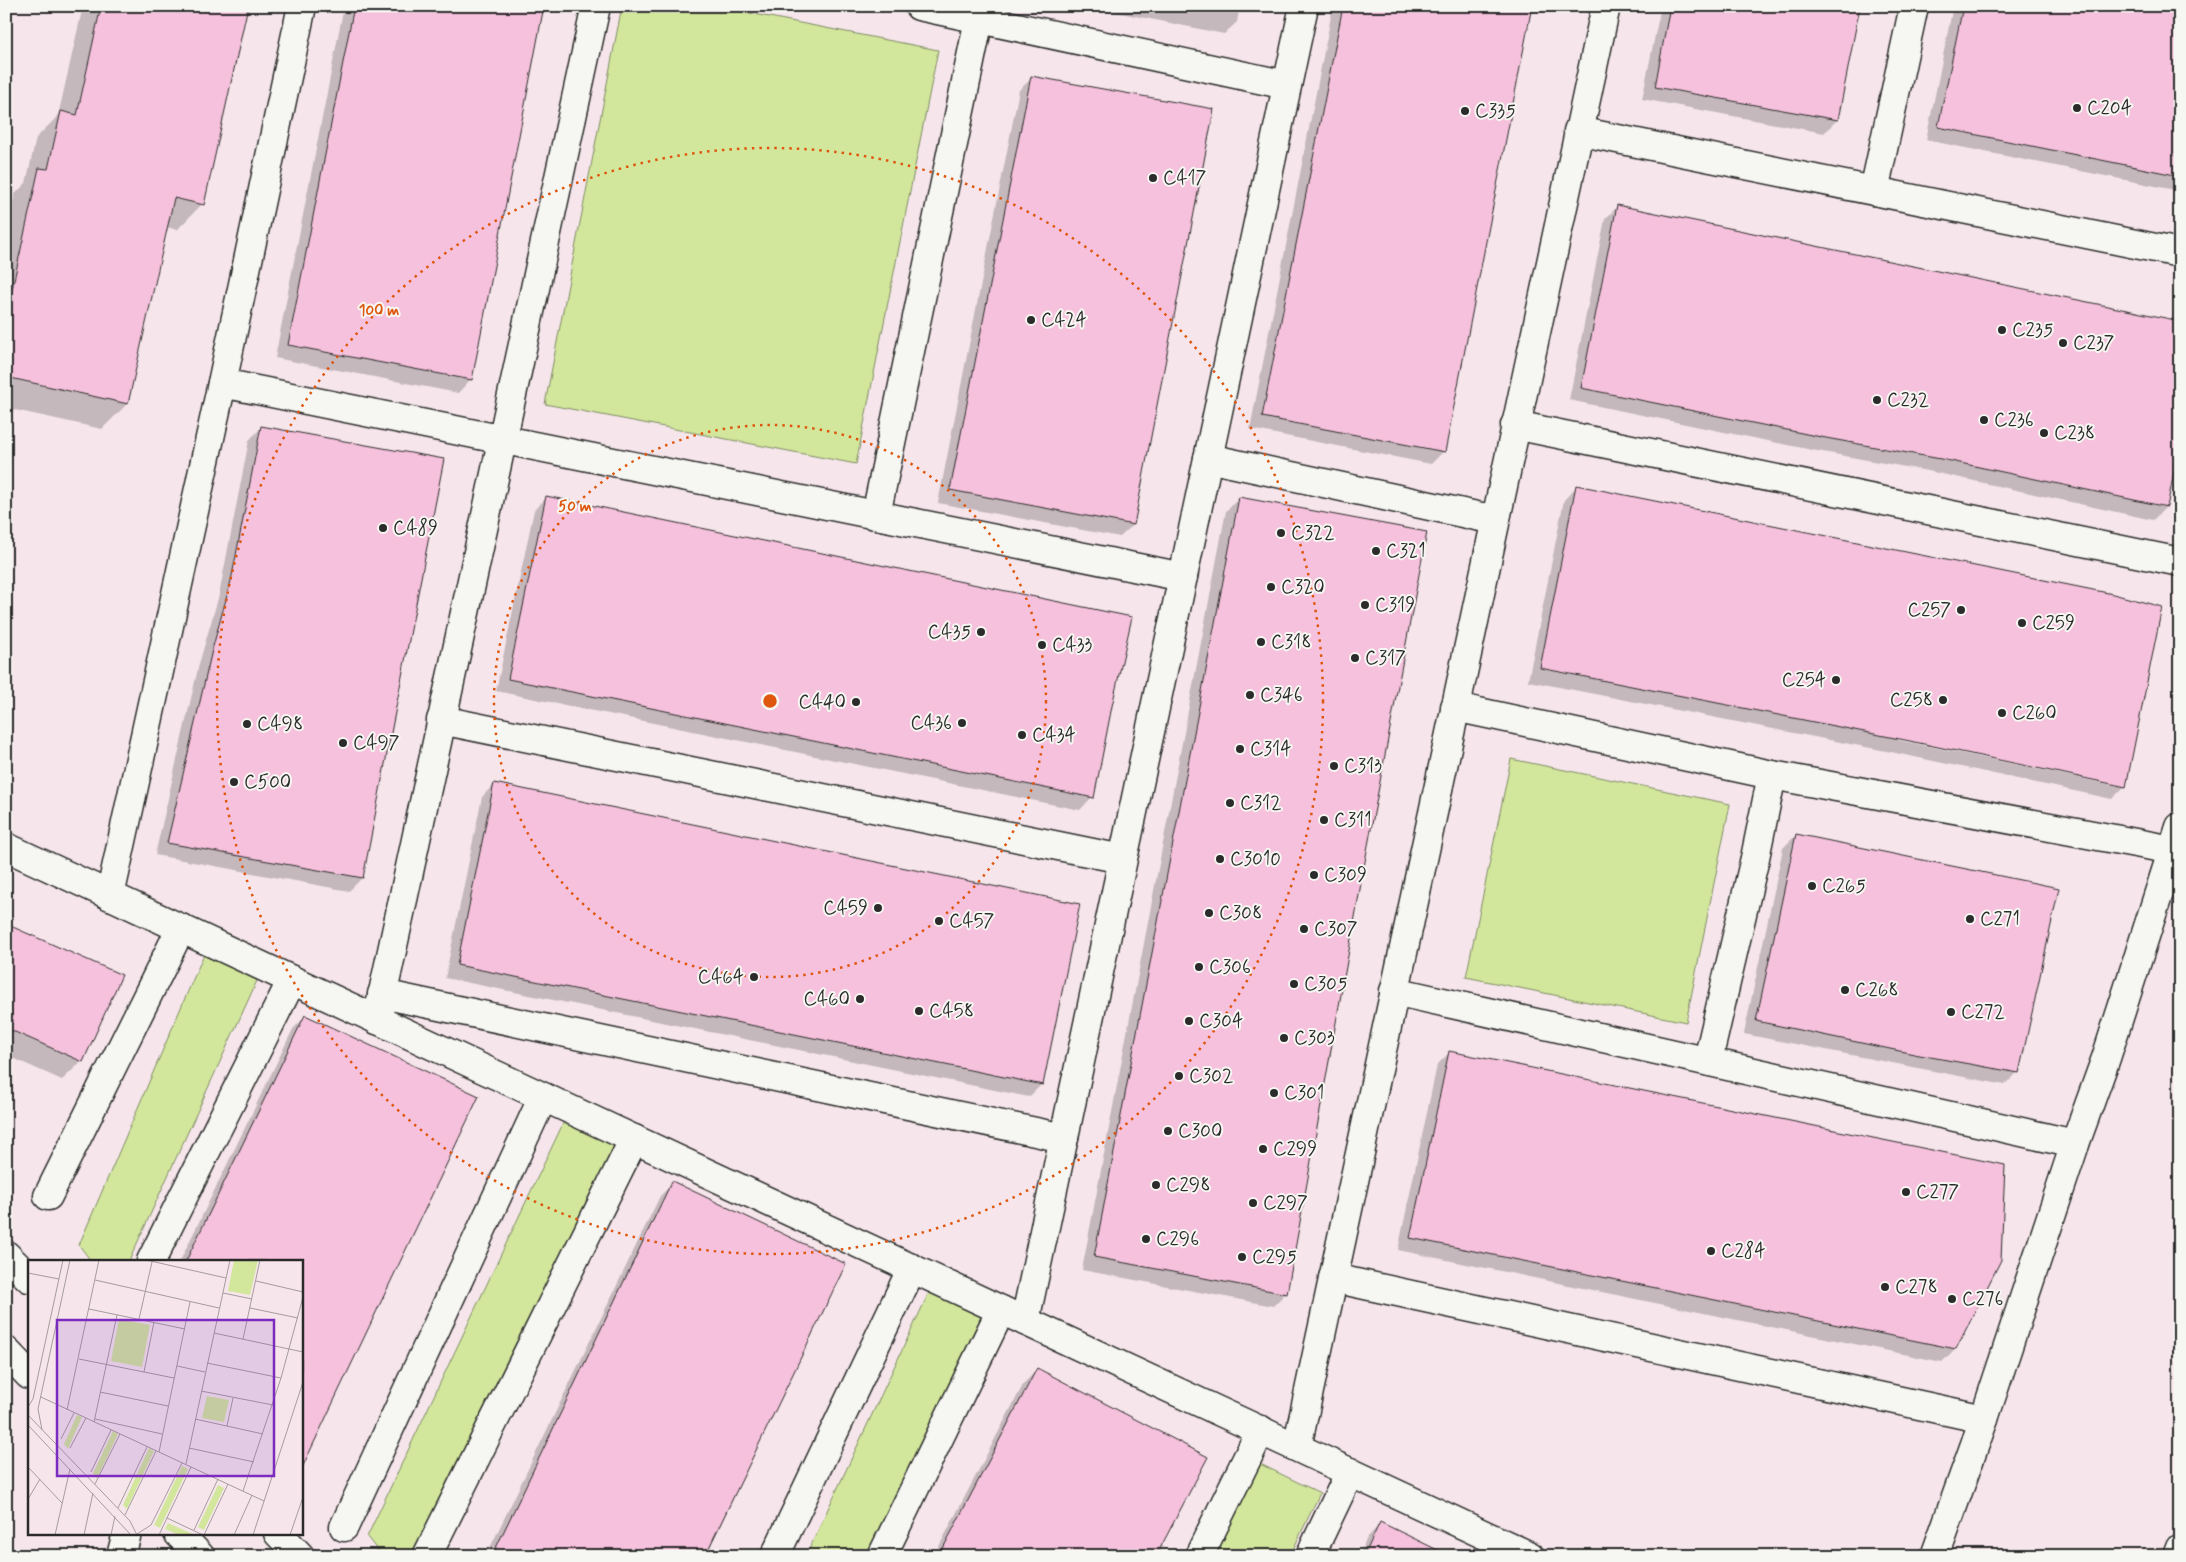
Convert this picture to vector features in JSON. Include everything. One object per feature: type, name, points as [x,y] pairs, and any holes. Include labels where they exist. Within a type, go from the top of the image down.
[{"type":"street","points":[[110,896],[302,6]]},
{"type":"street","points":[[379,1007],[596,6]]},
{"type":"street","points":[[919,6],[1287,85]]},
{"type":"street","points":[[882,1556],[1013,1315],[1064,1138],[1304,6]]},
{"type":"street","points":[[1296,1447],[1606,6]]},
{"type":"street","points":[[1874,191],[1914,6]]},
{"type":"street","points":[[876,515],[979,19]]},
{"type":"street","points":[[1578,131],[2180,253]]},
{"type":"street","points":[[222,383],[1183,577]]},
{"type":"street","points":[[1515,425],[2180,562]]},
{"type":"street","points":[[1208,458],[1495,520]]},
{"type":"street","points":[[1455,707],[1772,775],[2176,839],[2106,1058],[2075,1144],[1984,1419],[1935,1556]]},
{"type":"street","points":[[441,720],[1122,859]]},
{"type":"street","points":[[1708,1060],[1756,858],[1772,775]]},
{"type":"street","points":[[6,847],[292,980],[379,1007],[1064,1138]]},
{"type":"street","points":[[48,1196],[181,928]]},
{"type":"street","points":[[152,1260],[292,980]]},
{"type":"street","points":[[1394,991],[1708,1060],[2075,1144]]},
{"type":"street","points":[[379,1007],[543,1097],[1530,1556]]},
{"type":"street","points":[[344,1527],[543,1097]]},
{"type":"street","points":[[427,1556],[634,1139]]},
{"type":"street","points":[[775,1556],[912,1268]]},
{"type":"street","points":[[1333,1278],[1984,1419]]},
{"type":"street","points":[[6,1351],[28,1374]]},
{"type":"street","points":[[1198,1556],[1261,1430]]},
{"type":"street","points":[[1310,1556],[1350,1472]]},
{"type":"street","points":[[121,1556],[126,1534]]},
{"type":"street","points":[[179,1534],[200,1556]]},
{"type":"street","points":[[279,1534],[300,1556]]},
{"type":"street","points":[[2177,1556],[2180,1548]]},
{"type":"green space","points":[[622,6],[713,6],[938,50],[856,464],[545,404]]},
{"type":"green space","points":[[1511,759],[1730,804],[1686,1022],[1466,977]]},
{"type":"green space","points":[[207,947],[261,972],[129,1260],[90,1260],[79,1245]]},
{"type":"green space","points":[[568,1113],[622,1138],[428,1556],[382,1556],[367,1537]]},
{"type":"green space","points":[[932,1286],[984,1311],[868,1556],[806,1556]]},
{"type":"green space","points":[[1256,1462],[1320,1493],[1290,1556],[1213,1556]]},
{"type":"building","points":[[101,6],[248,6],[204,205],[174,198],[128,404],[6,377],[6,316],[39,168],[48,169],[61,111],[77,115]]},
{"type":"building","points":[[354,6],[544,6],[472,380],[288,345]]},
{"type":"building","points":[[1343,6],[1532,6],[1445,452],[1262,417]]},
{"type":"building","points":[[1670,6],[1860,6],[1838,120],[1655,87]]},
{"type":"building","points":[[1963,6],[2180,6],[2180,176],[1938,127]]},
{"type":"building","points":[[1031,76],[1214,109],[1134,525],[950,490]]},
{"type":"building","points":[[1617,205],[2180,321],[2180,443],[2167,507],[1946,460],[1826,438],[1581,388]]},
{"type":"building","points":[[261,426],[444,459],[363,878],[167,843],[212,650],[231,581]]},
{"type":"building","points":[[1576,485],[2113,594],[2162,607],[2126,787],[1905,740],[1540,668]]},
{"type":"building","points":[[546,496],[1132,617],[1094,798],[508,679]]},
{"type":"building","points":[[1239,497],[1427,532],[1287,1294],[1094,1257]]},
{"type":"building","points":[[494,783],[1080,904],[1043,1085],[457,965]]},
{"type":"building","points":[[1796,834],[2059,888],[2019,1073],[1914,1054],[1756,1021]]},
{"type":"building","points":[[6,924],[122,975],[83,1062],[6,1028]]},
{"type":"building","points":[[305,1015],[479,1096],[302,1468],[302,1260],[186,1260]]},
{"type":"building","points":[[1449,1051],[2005,1165],[2001,1260],[1956,1349],[1410,1238]]},
{"type":"building","points":[[672,1181],[846,1264],[705,1556],[492,1556]]},
{"type":"building","points":[[1037,1368],[1208,1457],[1156,1556],[939,1556]]},
{"type":"building","points":[[1380,1522],[1450,1556],[1364,1556]]},
{"type":"place","name":"C204","points":[[2077,108]]},
{"type":"place","name":"C335","points":[[1465,111]]},
{"type":"place","name":"C417","points":[[1153,178]]},
{"type":"place","name":"C424","points":[[1031,320]]},
{"type":"place","name":"C235","points":[[2002,330]]},
{"type":"place","name":"C237","points":[[2063,343]]},
{"type":"place","name":"C232","points":[[1877,400]]},
{"type":"place","name":"C236","points":[[1984,420]]},
{"type":"place","name":"C238","points":[[2044,433]]},
{"type":"place","name":"C489","points":[[383,528]]},
{"type":"place","name":"C322","points":[[1281,533]]},
{"type":"place","name":"C321","points":[[1376,551]]},
{"type":"place","name":"C320","points":[[1271,587]]},
{"type":"place","name":"C319","points":[[1365,605]]},
{"type":"place","name":"C257","points":[[1961,610]]},
{"type":"place","name":"C259","points":[[2022,623]]},
{"type":"place","name":"C435","points":[[981,632]]},
{"type":"place","name":"C318","points":[[1261,642]]},
{"type":"place","name":"C433","points":[[1042,645]]},
{"type":"place","name":"C317","points":[[1355,658]]},
{"type":"place","name":"C254","points":[[1836,680]]},
{"type":"place","name":"C346","points":[[1250,695]]},
{"type":"place","name":"C258","points":[[1943,700]]},
{"type":"place","name":"C440","points":[[856,702]]},
{"type":"place","name":"C260","points":[[2002,713]]},
{"type":"place","name":"C436","points":[[962,723]]},
{"type":"place","name":"C498","points":[[247,724]]},
{"type":"place","name":"C434","points":[[1022,735]]},
{"type":"place","name":"C497","points":[[343,743]]},
{"type":"place","name":"C314","points":[[1240,749]]},
{"type":"place","name":"C313","points":[[1334,766]]},
{"type":"place","name":"C500","points":[[234,782]]},
{"type":"place","name":"C312","points":[[1230,803]]},
{"type":"place","name":"C311","points":[[1324,820]]},
{"type":"place","name":"C3010","points":[[1220,859]]},
{"type":"place","name":"C309","points":[[1314,875]]},
{"type":"place","name":"C265","points":[[1812,886]]},
{"type":"place","name":"C459","points":[[878,908]]},
{"type":"place","name":"C308","points":[[1209,913]]},
{"type":"place","name":"C271","points":[[1970,919]]},
{"type":"place","name":"C457","points":[[939,921]]},
{"type":"place","name":"C307","points":[[1304,929]]},
{"type":"place","name":"C306","points":[[1199,967]]},
{"type":"place","name":"C464","points":[[754,977]]},
{"type":"place","name":"C305","points":[[1294,984]]},
{"type":"place","name":"C268","points":[[1845,990]]},
{"type":"place","name":"C460","points":[[860,999]]},
{"type":"place","name":"C458","points":[[919,1011]]},
{"type":"place","name":"C272","points":[[1951,1012]]},
{"type":"place","name":"C304","points":[[1189,1021]]},
{"type":"place","name":"C303","points":[[1284,1038]]},
{"type":"place","name":"C302","points":[[1179,1076]]},
{"type":"place","name":"C301","points":[[1274,1093]]},
{"type":"place","name":"C300","points":[[1168,1131]]},
{"type":"place","name":"C299","points":[[1263,1149]]},
{"type":"place","name":"C298","points":[[1156,1185]]},
{"type":"place","name":"C277","points":[[1906,1192]]},
{"type":"place","name":"C297","points":[[1253,1203]]},
{"type":"place","name":"C296","points":[[1146,1239]]},
{"type":"place","name":"C284","points":[[1711,1251]]},
{"type":"place","name":"C295","points":[[1242,1257]]},
{"type":"place","name":"C278","points":[[1885,1287]]},
{"type":"place","name":"C276","points":[[1952,1299]]}]
